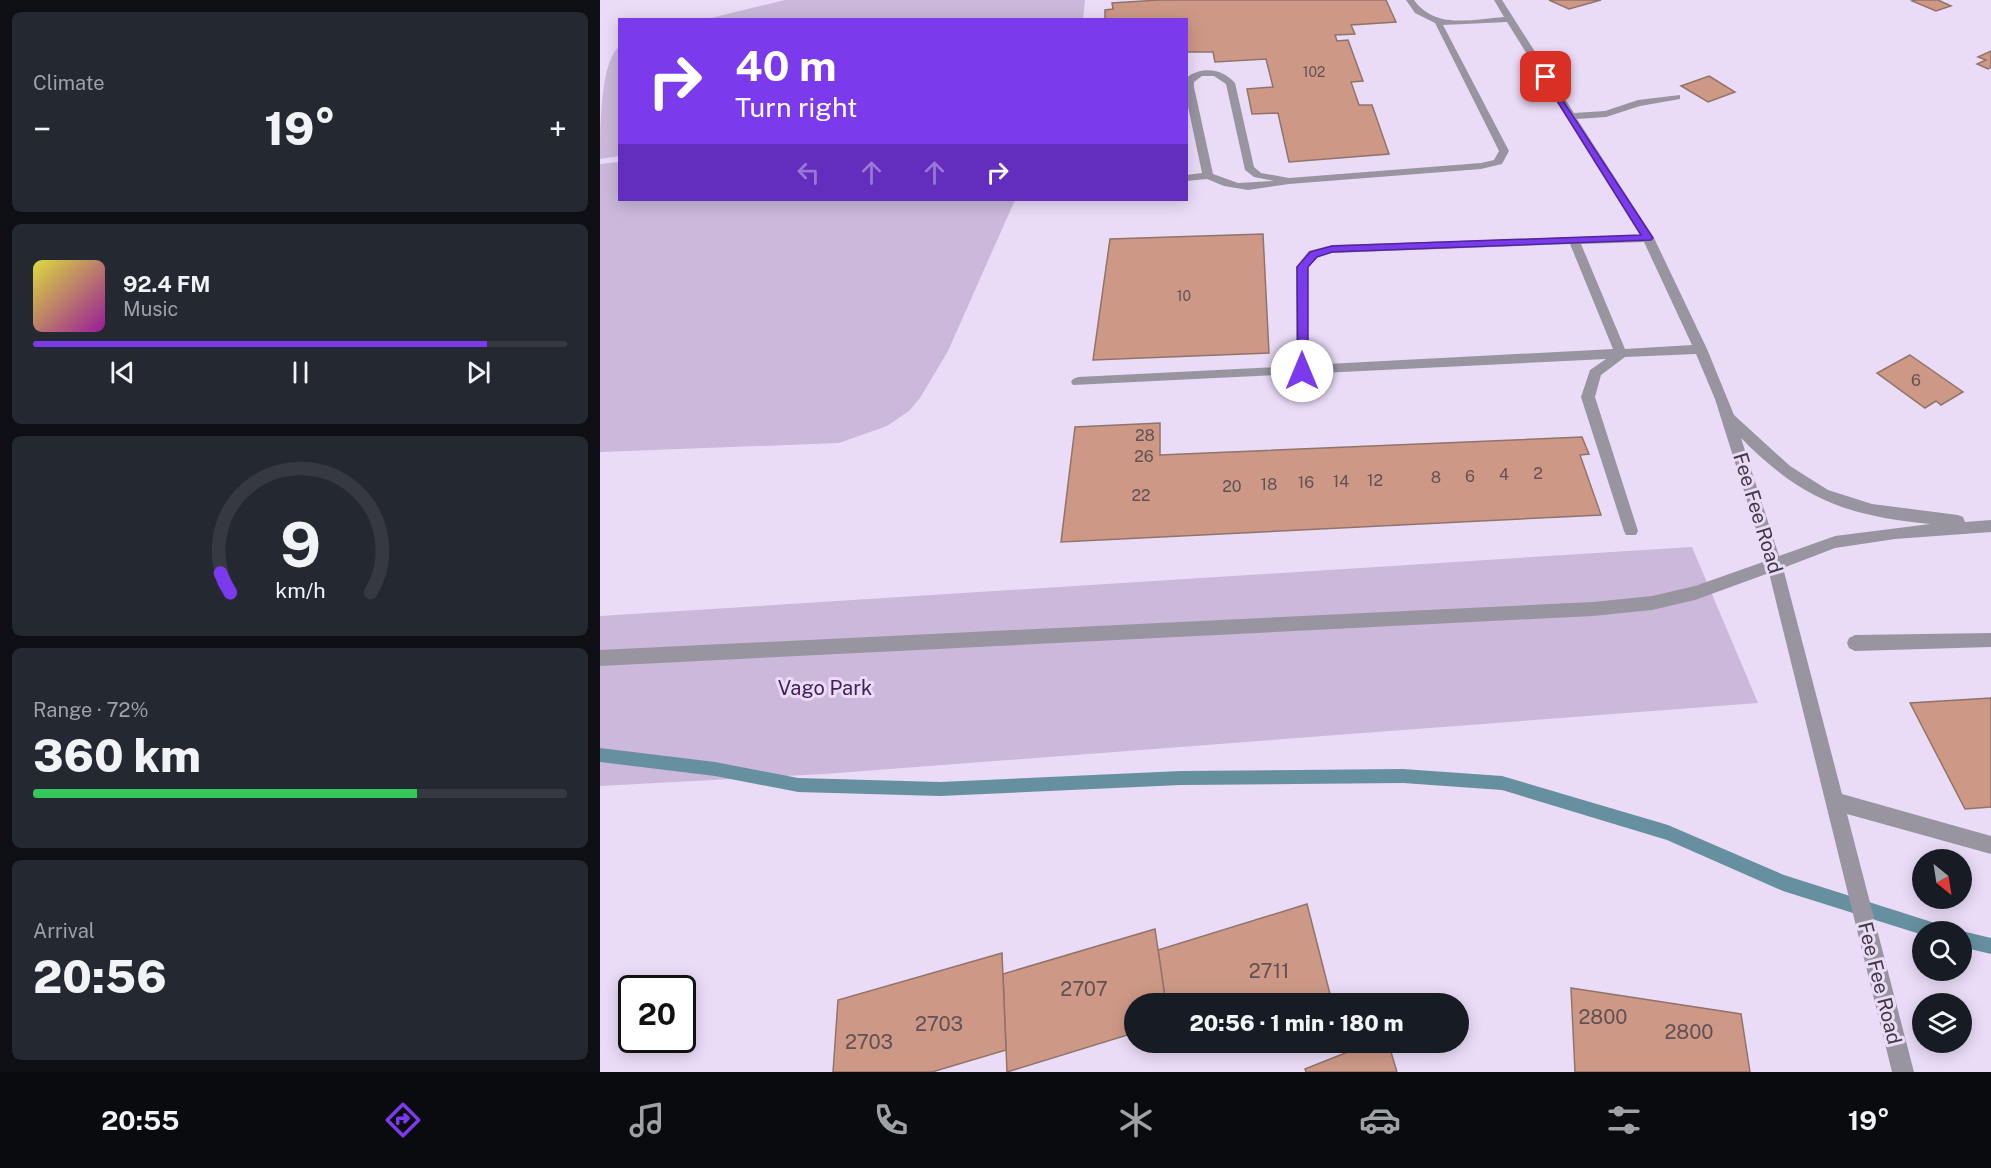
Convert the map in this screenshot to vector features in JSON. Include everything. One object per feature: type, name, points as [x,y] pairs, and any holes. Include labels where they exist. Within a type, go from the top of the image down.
[{"type":"street","points":[[1188,178],[1208,176],[1220,182],[1247,187],[1289,181],[1481,166],[1498,162],[1504,151],[1438,24],[1415,10],[1410,0]]},
{"type":"street","name":"Fee Fee Road","points":[[1497,0],[1648,238],[1701,349],[1727,415],[1774,563],[1903,1072]]},
{"type":"street","points":[[1438,24],[1509,19]]},
{"type":"street","points":[[1208,176],[1189,81],[1200,74],[1213,73],[1230,83],[1252,172],[1289,181]]},
{"type":"street","points":[[1571,116],[1606,114],[1638,103],[1677,97]]},
{"type":"street","points":[[1302,371],[1302,267],[1313,255],[1332,249],[1648,238]]},
{"type":"street","points":[[1574,240],[1621,354]]},
{"type":"street","points":[[1078,382],[1701,349]]},
{"type":"street","points":[[1621,354],[1595,373],[1588,397],[1631,531]]},
{"type":"street","points":[[1727,415],[1784,468],[1823,494],[1864,508],[1991,525]]},
{"type":"street","points":[[600,658],[1593,609],[1652,603],[1695,593],[1835,542],[1895,533],[1991,525]]},
{"type":"street","points":[[1855,643],[1991,640]]},
{"type":"street","points":[[1837,811],[1991,846]]},
{"type":"green space","points":[[785,0],[1085,0],[1083,18],[711,18]]},
{"type":"green space","points":[[618,48],[618,156],[600,159],[602,98],[608,67]]},
{"type":"green space","points":[[618,162],[618,201],[1015,201],[948,351],[920,398],[909,411],[887,426],[839,443],[600,452],[600,164]]},
{"type":"green space","name":"Vago Park","points":[[1692,547],[1758,703],[824,774],[600,786],[600,616]]},
{"type":"building","points":[[1159,0],[1386,0],[1396,22],[1351,25],[1355,34],[1335,35],[1337,41],[1348,40],[1363,81],[1351,82],[1359,105],[1372,105],[1389,154],[1289,162],[1278,113],[1252,114],[1247,89],[1273,87],[1266,59],[1215,62],[1213,52],[1188,52],[1188,18],[1105,18],[1105,10],[1113,9],[1112,3]]},
{"type":"building","points":[[1549,0],[1601,0],[1569,9]]},
{"type":"building","points":[[1938,0],[1951,6],[1936,11],[1912,1]]},
{"type":"building","points":[[1991,51],[1991,67],[1988,69],[1977,64],[1986,60],[1978,57]]},
{"type":"building","points":[[1709,76],[1735,92],[1708,102],[1681,86]]},
{"type":"building","points":[[1263,234],[1269,353],[1093,360],[1110,239]]},
{"type":"building","points":[[1910,355],[1963,392],[1941,405],[1936,401],[1925,408],[1877,373]]},
{"type":"building","points":[[1160,423],[1160,455],[1582,437],[1589,454],[1580,455],[1601,515],[1061,542],[1075,427]]},
{"type":"building","points":[[1991,698],[1991,807],[1965,809],[1910,703]]},
{"type":"building","points":[[1307,904],[1330,993],[1164,993],[1158,950]]},
{"type":"building","points":[[1155,929],[1164,993],[1124,993],[1124,1036],[1007,1072],[1003,974]]},
{"type":"building","points":[[1002,953],[1006,1050],[932,1072],[833,1072],[838,1000]]},
{"type":"building","points":[[1571,988],[1741,1014],[1750,1072],[1575,1072]]},
{"type":"building","points":[[1345,1053],[1391,1053],[1397,1072],[1306,1072],[1305,1069]]},
{"type":"waterway","points":[[600,755],[715,769],[798,785],[940,789],[1181,778],[1403,776],[1502,783],[1668,833],[1783,883],[1912,924]]},
{"type":"waterway","points":[[1972,941],[1991,946]]},
{"type":"route","points":[[1302,371],[1302,267],[1313,255],[1332,249],[1648,238],[1546,77]]}]
